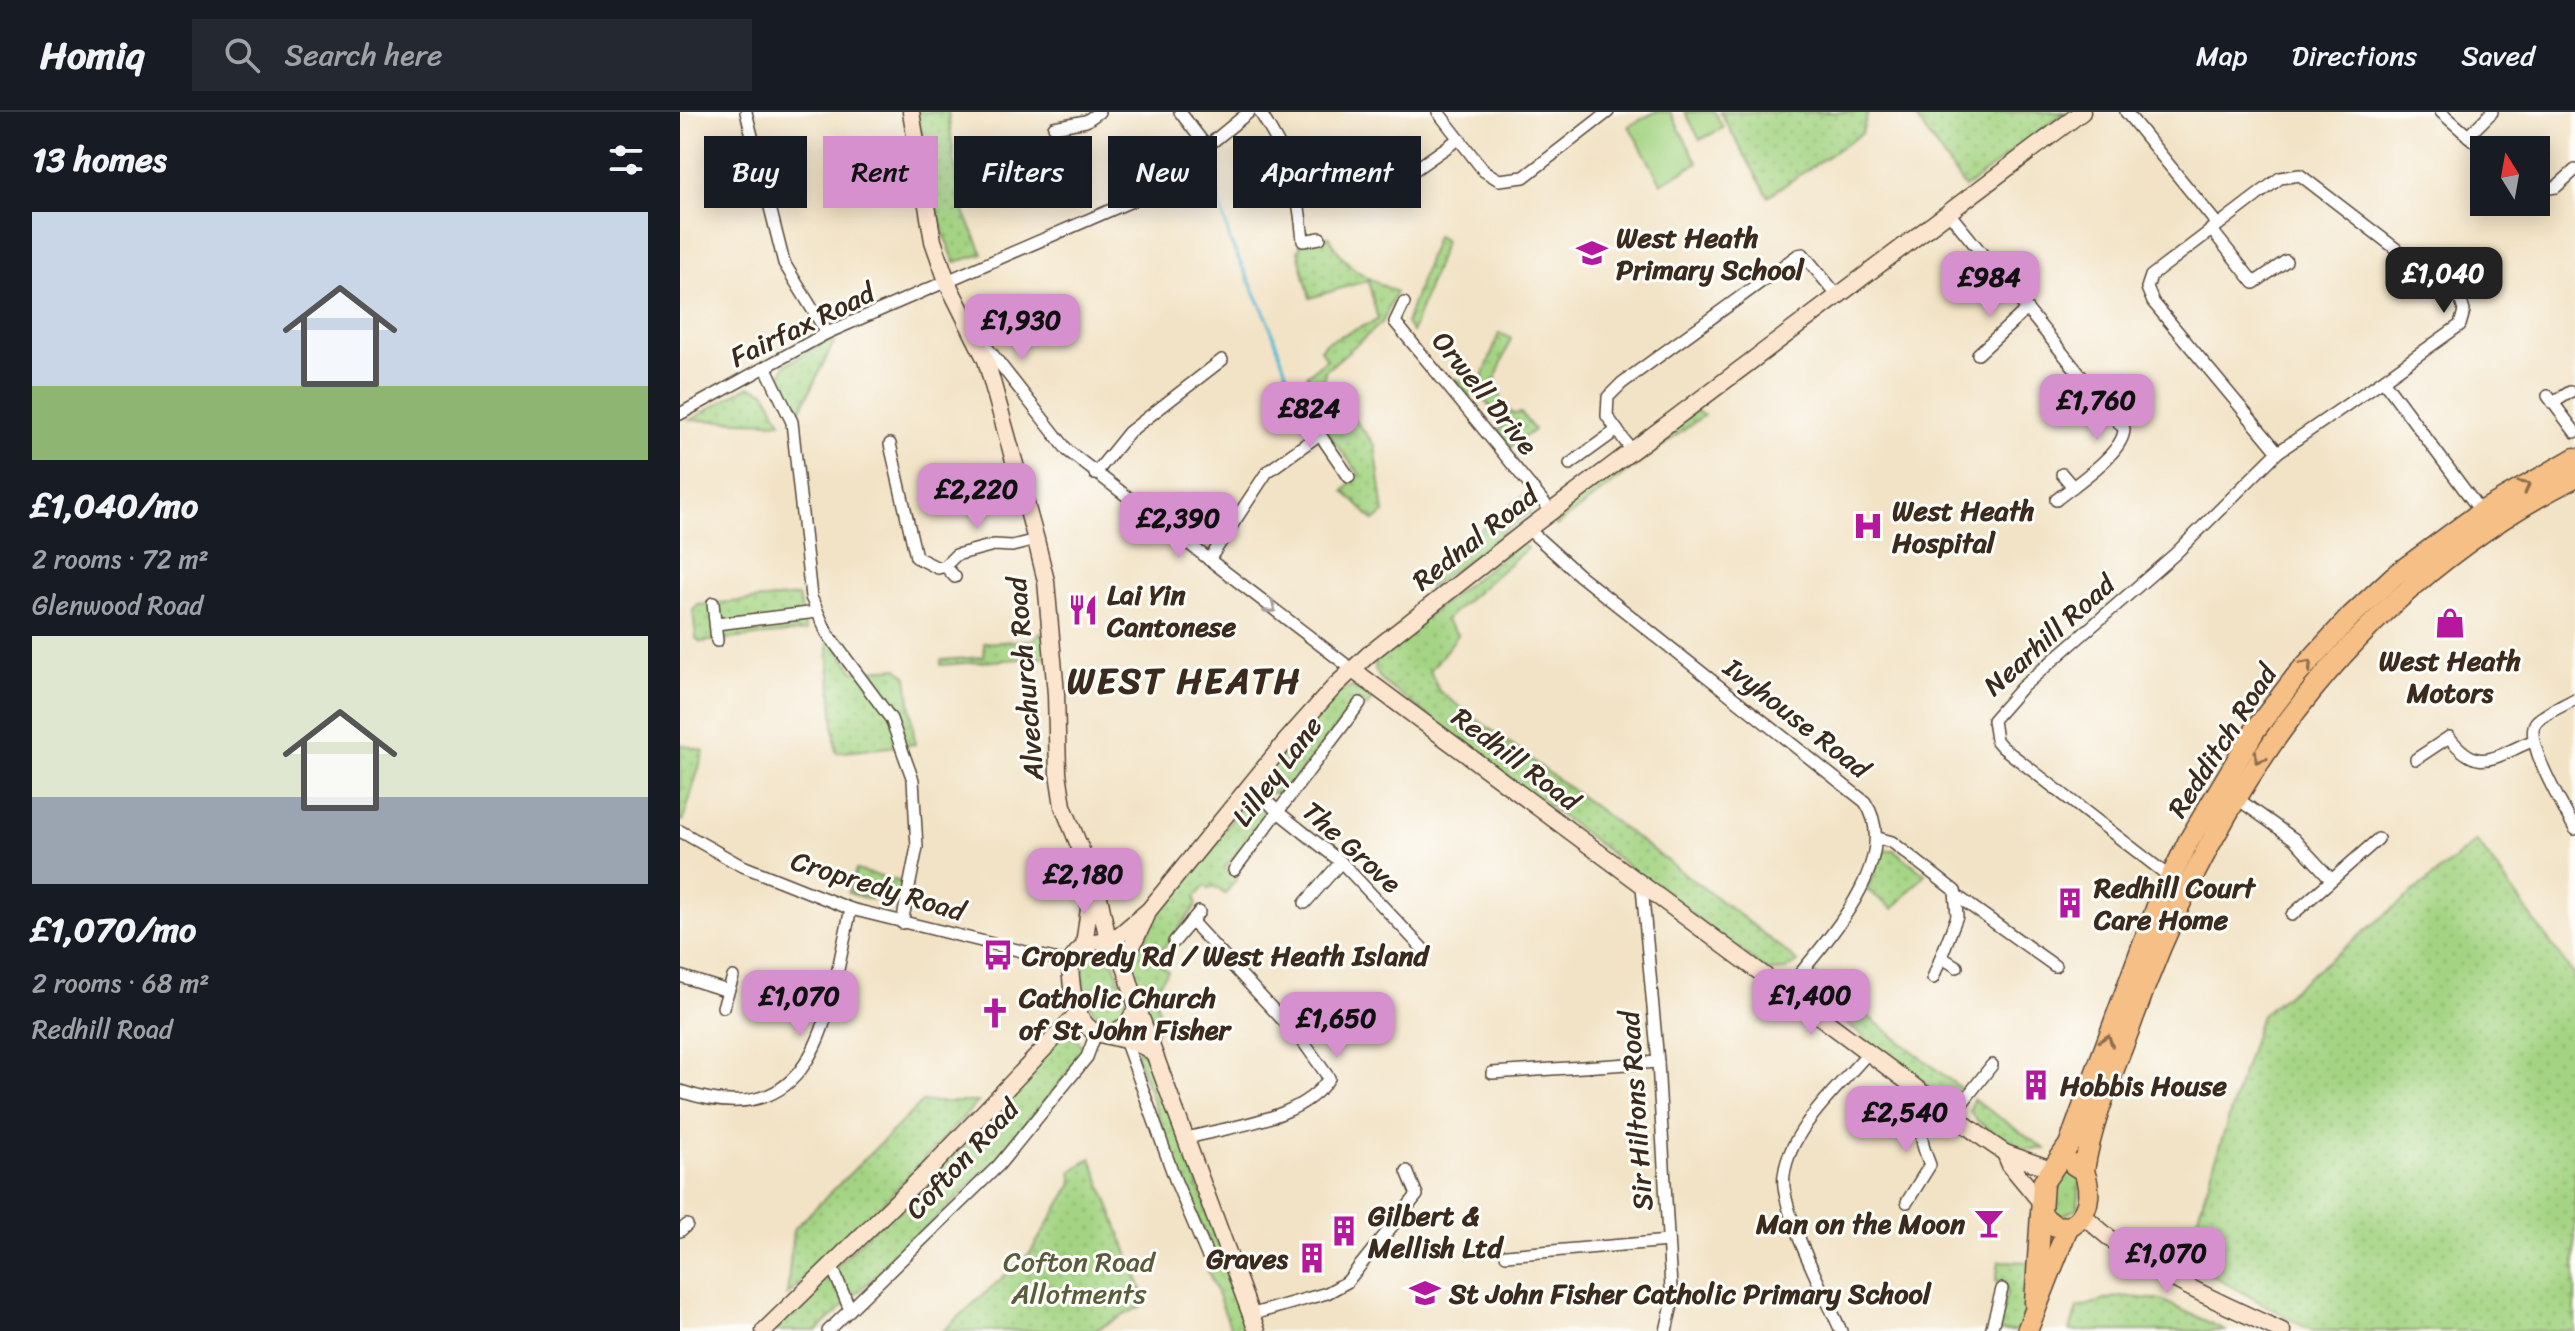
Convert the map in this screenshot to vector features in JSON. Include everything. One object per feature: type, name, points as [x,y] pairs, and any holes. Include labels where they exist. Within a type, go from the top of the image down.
[{"type":"highway","name":"Redditch Road","points":[[2054,1166],[2069,1145],[2171,878],[2255,730],[2297,675],[2351,616],[2401,584],[2575,458]]},
{"type":"highway","name":"Redditch Road","points":[[2486,520],[2575,477]]},
{"type":"highway","name":"Redditch Road","points":[[2084,1171],[2093,1132],[2148,974],[2203,851],[2277,731],[2401,584]]},
{"type":"highway","points":[[2027,1331],[2035,1303],[2089,1197],[2084,1171],[2070,1163],[2054,1166],[2043,1183],[2035,1303]]},
{"type":"highway","points":[[2040,1207],[2052,1225],[2076,1221]]},
{"type":"street","points":[[746,112],[784,263],[827,333]]},
{"type":"street","name":"Redhill Road","points":[[911,112],[933,241],[948,284],[975,334],[1068,451],[1353,670],[1938,1106],[2005,1153],[2054,1166]]},
{"type":"street","points":[[1054,127],[1086,121],[1099,112]]},
{"type":"street","points":[[1180,112],[1198,136]]},
{"type":"street","name":"Fairfax Road","points":[[1217,137],[1249,112]]},
{"type":"street","points":[[1260,112],[1288,159],[1298,187],[1303,241],[1320,238]]},
{"type":"street","points":[[1438,112],[1484,171],[1499,180],[1524,177],[1608,112]]},
{"type":"street","name":"Rednal Road","points":[[1353,670],[1551,511],[2082,112]]},
{"type":"street","points":[[2126,112],[2254,283],[2286,261]]},
{"type":"street","points":[[2441,112],[2468,136],[2492,112]]},
{"type":"street","points":[[1421,165],[1457,140]]},
{"type":"street","points":[[2550,188],[2556,187],[2575,170]]},
{"type":"street","points":[[2300,175],[2460,298],[2464,311],[2460,325],[2278,452],[2211,375],[2149,293],[2148,282],[2155,271],[2214,226],[2280,178],[2300,175]]},
{"type":"street","name":"Fairfax Road","points":[[680,414],[827,333],[948,284],[964,271],[1115,208]]},
{"type":"street","points":[[1949,213],[2124,429],[2124,437],[2105,460],[2056,500]]},
{"type":"street","points":[[1632,451],[1607,416],[1608,397],[1612,392],[1798,255],[1803,254],[1837,295]]},
{"type":"street","name":"Orwell Drive","points":[[1404,303],[1395,322],[1551,511]]},
{"type":"street","points":[[1978,354],[2027,309]]},
{"type":"street","name":"Alvechurch Road","points":[[975,334],[997,393],[1046,581],[1058,773],[1063,806],[1114,938]]},
{"type":"street","points":[[1095,474],[1129,432],[1222,360]]},
{"type":"street","points":[[766,368],[792,422],[806,575],[817,612],[841,654],[891,719],[913,780],[917,847],[902,923]]},
{"type":"street","points":[[2383,380],[2486,520]]},
{"type":"street","points":[[997,393],[1017,385]]},
{"type":"street","points":[[2570,392],[2550,399],[2575,432]]},
{"type":"street","points":[[1299,404],[1349,477]]},
{"type":"street","points":[[1570,464],[1617,430]]},
{"type":"street","points":[[1209,560],[1267,472],[1320,434]]},
{"type":"street","points":[[890,444],[916,557],[929,566],[945,566],[956,555],[994,545],[1012,546],[1036,540]]},
{"type":"street","name":"Nearhill Road","points":[[2171,878],[2002,747],[1996,740],[1993,720],[2021,688],[2175,554],[2278,452]]},
{"type":"street","points":[[2062,474],[2073,487]]},
{"type":"street","name":"Ivyhouse Road","points":[[1528,529],[1579,575],[1865,802],[1877,825],[1878,838]]},
{"type":"street","points":[[945,566],[955,577]]},
{"type":"street","points":[[713,603],[717,641]]},
{"type":"street","points":[[716,624],[817,612]]},
{"type":"street","name":"Lilley Lane","points":[[1114,938],[1149,910],[1250,784],[1353,670]]},
{"type":"street","points":[[2575,699],[2535,722],[2532,741],[2575,829]]},
{"type":"street","name":"Lilley Lane","points":[[1234,870],[1360,703]]},
{"type":"street","points":[[2416,759],[2449,737],[2464,757],[2481,761],[2532,741]]},
{"type":"street","name":"The Grove","points":[[1250,784],[1278,812],[1341,862],[1422,948]]},
{"type":"street","points":[[2234,797],[2294,839],[2331,879]]},
{"type":"street","name":"Cropredy Road","points":[[680,831],[740,865],[851,909],[1070,963]]},
{"type":"street","points":[[1784,993],[1851,906],[1872,864],[1878,838],[1892,842],[1950,886],[1957,896],[2055,966]]},
{"type":"street","points":[[2292,915],[2378,839]]},
{"type":"street","points":[[1305,903],[1341,862]]},
{"type":"street","name":"Alvechurch Road","points":[[1084,945],[1090,924],[1092,880]]},
{"type":"street","name":"Sir Hiltons Road","points":[[1642,887],[1658,1062],[1672,1305],[1666,1331]]},
{"type":"street","points":[[1933,978],[1957,916],[1957,896]]},
{"type":"street","points":[[680,1091],[726,1103],[758,1100],[788,1086],[808,1062],[820,1035],[851,909]]},
{"type":"street","name":"Lilley Lane","points":[[1124,963],[1149,910]]},
{"type":"street","points":[[1174,942],[1195,917],[1304,1043],[1329,1078],[1317,1096],[1300,1106],[1188,1138]]},
{"type":"street","points":[[1153,1052],[1110,1035],[1078,1013],[1070,963],[1084,945],[1114,938],[1257,1331]]},
{"type":"street","points":[[1941,957],[1957,967]]},
{"type":"street","points":[[680,976],[728,991]]},
{"type":"street","points":[[723,1007],[733,977]]},
{"type":"street","points":[[1110,1035],[1127,1025],[1137,1007]]},
{"type":"street","name":"Cofton Road","points":[[764,1331],[928,1171],[1078,1013]]},
{"type":"street","points":[[1110,1035],[1207,1255],[1214,1261],[1231,1257]]},
{"type":"street","name":"Cofton Road","points":[[828,1331],[999,1165],[1087,1057],[1110,1035]]},
{"type":"street","points":[[1841,1331],[1789,1209],[1784,1174],[1809,1121],[1867,1054]]},
{"type":"street","points":[[1492,1073],[1658,1062]]},
{"type":"street","points":[[1952,1116],[1992,1065]]},
{"type":"street","points":[[1907,1202],[1918,1193],[1930,1165],[1919,1141],[1922,1127],[1938,1106]]},
{"type":"street","name":"Redhill Road","points":[[2005,1153],[2040,1207]]},
{"type":"street","points":[[1253,1314],[1327,1293],[1347,1282],[1417,1195],[1407,1171]]},
{"type":"street","points":[[2076,1221],[2164,1271],[2282,1331]]},
{"type":"street","points":[[1506,1255],[1668,1241]]},
{"type":"street","points":[[831,1264],[850,1310]]},
{"type":"street","points":[[1991,1331],[2002,1289]]},
{"type":"green space","points":[[917,112],[948,112],[954,158],[954,208],[962,208],[983,254],[955,262],[936,208],[938,136],[921,136]]},
{"type":"green space","points":[[1655,112],[1670,112],[1698,163],[1661,183],[1629,126]]},
{"type":"green space","points":[[1685,112],[1715,112],[1723,128],[1700,140]]},
{"type":"green space","points":[[1720,112],[1868,112],[1862,133],[1768,196]]},
{"type":"green space","points":[[1912,112],[2065,112],[1965,188]]},
{"type":"green space","points":[[1329,236],[1356,270],[1396,292],[1382,323],[1325,371],[1323,381],[1375,445],[1384,513],[1374,521],[1344,491],[1360,475],[1304,402],[1308,374],[1327,359],[1320,349],[1326,342],[1378,320],[1368,280],[1310,298],[1298,251],[1303,241]]},
{"type":"green space","points":[[1436,236],[1445,240],[1412,332],[1406,323]]},
{"type":"green space","points":[[1499,333],[1511,338],[1491,391],[1500,393],[1502,403],[1513,414],[1521,413],[1534,430],[1511,447],[1498,432],[1504,423],[1478,392],[1468,397],[1451,378],[1479,388]]},
{"type":"green space","points":[[838,334],[797,417],[780,381],[785,365]]},
{"type":"green space","points":[[749,386],[766,392],[781,422],[690,420]]},
{"type":"green space","points":[[1695,410],[1704,415],[1556,526],[1552,517]]},
{"type":"green space","points":[[1523,495],[1532,502],[1530,513],[1429,588],[1421,578]]},
{"type":"green space","points":[[1520,543],[1527,548],[1445,620],[1458,635],[1430,671],[1439,691],[1749,922],[1798,962],[1786,970],[1767,971],[1382,681],[1375,670],[1376,656]]},
{"type":"green space","points":[[798,596],[806,631],[700,642],[696,638],[693,610],[698,605]]},
{"type":"green space","points":[[1040,632],[1045,638],[1048,657],[941,665],[941,660],[984,657],[984,643],[1032,640]]},
{"type":"green space","points":[[827,633],[854,671],[898,668],[907,677],[915,744],[836,753]]},
{"type":"green space","points":[[1352,687],[1374,698],[1366,707],[1358,700],[1283,793],[1268,793],[1262,789],[1261,778],[1339,692]]},
{"type":"green space","points":[[680,744],[704,751],[683,821],[680,820]]},
{"type":"green space","points":[[1257,797],[1266,815],[1224,869],[1238,877],[1225,894],[1214,886],[1209,889],[1205,886],[1195,897],[1197,905],[1160,952],[1158,963],[1168,971],[1154,990],[1161,1023],[1155,1033],[1131,962],[1161,908],[1249,798]]},
{"type":"green space","points":[[2477,841],[2575,977],[2575,1331],[2312,1331],[2184,1260],[2261,1015]]},
{"type":"green space","points":[[1894,850],[1925,874],[1893,909],[1867,890],[1881,853]]},
{"type":"green space","points":[[856,870],[902,882],[899,891],[888,899],[880,900],[848,893]]},
{"type":"green space","points":[[1104,949],[1115,965],[1129,1009],[1119,1018],[1109,1020],[1090,1007],[1082,981],[1091,951]]},
{"type":"green space","points":[[1810,971],[1964,1091],[1957,1098],[1939,1096],[1804,990],[1801,983]]},
{"type":"green space","points":[[1063,1035],[1077,1039],[1085,1051],[997,1160],[817,1331],[773,1331]]},
{"type":"green space","points":[[1138,1049],[1154,1062],[1222,1252],[1212,1250],[1182,1181],[1135,1052]]},
{"type":"green space","points":[[1973,1099],[2045,1149],[2015,1149],[1975,1119],[1970,1111]]},
{"type":"green space","points":[[922,1102],[978,1102],[869,1218],[787,1296],[793,1230]]},
{"type":"green space","name":"Cofton Road Allotments","points":[[1091,1158],[1147,1303],[1094,1331],[943,1331],[1030,1253],[1073,1183],[1072,1171]]},
{"type":"green space","points":[[2067,1169],[2080,1179],[2078,1208],[2063,1216],[2057,1215],[2053,1209],[2050,1189],[2056,1177]]},
{"type":"green space","points":[[1999,1261],[2029,1262],[2031,1284],[2020,1331],[1996,1331],[2007,1293],[2006,1282],[1996,1281]]},
{"type":"green space","points":[[1231,1265],[1254,1331],[1232,1331],[1208,1271]]},
{"type":"green space","points":[[2120,1296],[2161,1300],[2227,1331],[2070,1331],[2077,1308]]},
{"type":"waterway","points":[[1217,190],[1230,241],[1268,320],[1289,380]]},
{"type":"place","name":"West Heath Primary School","points":[[1592,253]]},
{"type":"place","name":"West Heath Hospital","points":[[1868,526]]},
{"type":"place","name":"Lai Yin Cantonese","points":[[1083,610]]},
{"type":"place","name":"West Heath Motors","points":[[2450,623]]},
{"type":"place","name":"Redhill Court Care Home","points":[[2070,903]]},
{"type":"place","name":"Cropredy Rd / West Heath Island","points":[[998,955]]},
{"type":"place","name":"Catholic Church of St John Fisher","points":[[995,1013]]},
{"type":"place","name":"Hobbis House","points":[[2036,1085]]},
{"type":"place","name":"Man on the Moon","points":[[1989,1223]]},
{"type":"place","name":"Gilbert & Mellish Ltd","points":[[1344,1231]]},
{"type":"place","name":"Graves","points":[[1312,1258]]},
{"type":"place","name":"St John Fisher Catholic Primary School","points":[[1425,1293]]},
{"type":"district","name":"WEST HEATH","points":[[1184,681]]}]
